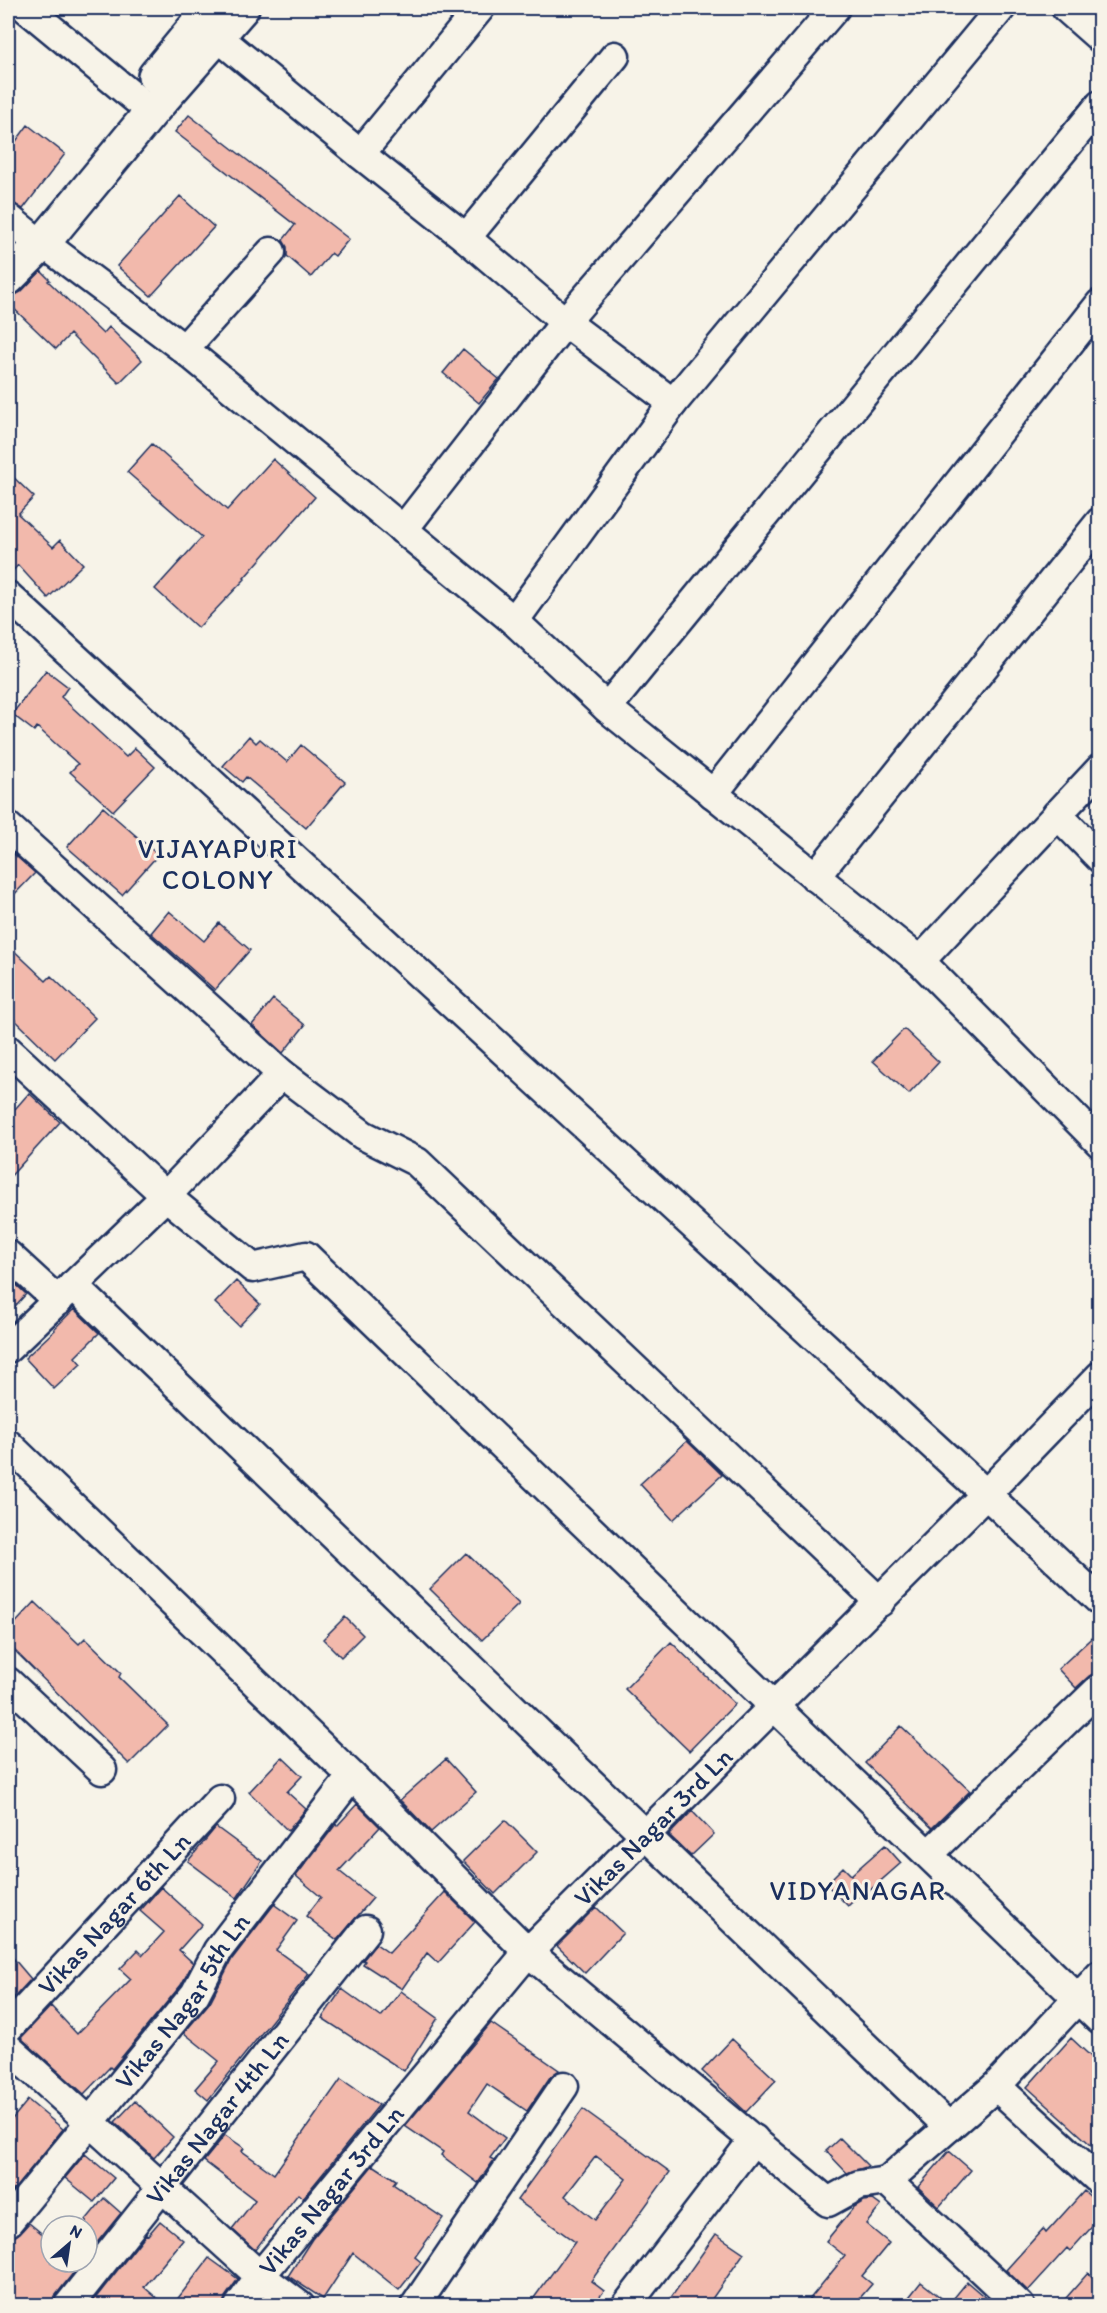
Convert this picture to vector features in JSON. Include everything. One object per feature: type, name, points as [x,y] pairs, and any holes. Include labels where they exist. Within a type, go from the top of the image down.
[{"type":"main road","points":[[8,278],[22,238],[136,99],[215,22],[242,8]]},
{"type":"main road","points":[[22,238],[152,111],[215,22]]},
{"type":"street","points":[[26,8],[136,99]]},
{"type":"street","points":[[360,154],[480,8]]},
{"type":"street","points":[[404,530],[565,322],[835,8]]},
{"type":"street","points":[[514,621],[673,403],[1001,8]]},
{"type":"street","points":[[1066,8],[1100,38]]},
{"type":"street","points":[[215,22],[360,154],[466,238],[565,322],[673,403]]},
{"type":"street","points":[[466,238],[615,56]]},
{"type":"street","points":[[607,708],[1100,105]]},
{"type":"street","points":[[22,238],[184,349],[514,621],[607,708],[920,962],[1100,1143]]},
{"type":"street","points":[[184,349],[271,252]]},
{"type":"street","points":[[713,794],[1100,304]]},
{"type":"street","points":[[815,877],[1100,522]]},
{"type":"street","points":[[8,596],[1100,1601]]},
{"type":"street","points":[[920,962],[1100,769]]},
{"type":"street","points":[[1057,814],[1100,858]]},
{"type":"street","points":[[8,827],[282,1074],[363,1135],[417,1162],[880,1602]]},
{"type":"street","points":[[8,1050],[166,1196],[253,1268],[306,1256],[1100,2020]]},
{"type":"street","points":[[8,1348],[166,1196],[282,1074]]},
{"type":"street","points":[[8,1255],[66,1293],[647,1834],[949,2127]]},
{"type":"street","name":"Vikas Nagar 3rd Ln","points":[[239,2306],[260,2276],[528,1952],[880,1602],[1100,1376]]},
{"type":"street","points":[[8,1444],[352,1776],[528,1952],[828,2202],[860,2186],[887,2181],[996,2086],[1100,1975]]},
{"type":"street","points":[[8,1682],[102,1770]]},
{"type":"street","points":[[929,1854],[1100,1688]]},
{"type":"street","name":"Vikas Nagar 5th Ln","points":[[8,2222],[195,1994],[218,1950],[352,1776]]},
{"type":"street","name":"Vikas Nagar 6th Ln","points":[[8,2028],[220,1798]]},
{"type":"street","name":"Vikas Nagar 4th Ln","points":[[68,2306],[366,1930]]},
{"type":"street","points":[[8,2048],[260,2276],[300,2306]]},
{"type":"street","points":[[415,2306],[564,2086]]},
{"type":"street","points":[[996,2086],[1100,2181]]},
{"type":"street","points":[[626,2306],[754,2139]]},
{"type":"street","points":[[887,2181],[1020,2306]]},
{"type":"building","points":[[189,115],[349,239],[335,256],[331,253],[311,277],[287,256],[287,247],[283,240],[295,225],[175,132]]},
{"type":"building","points":[[28,125],[65,154],[23,209],[8,201],[8,152]]},
{"type":"building","points":[[180,196],[214,227],[151,296],[117,266]]},
{"type":"building","points":[[41,271],[50,280],[48,281],[103,334],[109,327],[142,360],[119,383],[70,334],[56,349],[8,303],[8,296],[21,292]]},
{"type":"building","points":[[463,349],[499,379],[479,403],[443,373]]},
{"type":"building","points":[[152,444],[227,510],[273,459],[315,497],[245,579],[198,628],[155,589],[202,537],[127,472]]},
{"type":"building","points":[[8,472],[34,497],[18,514],[53,547],[60,540],[83,564],[48,598],[18,565],[8,576]]},
{"type":"building","points":[[46,670],[68,687],[61,697],[126,757],[135,748],[155,767],[113,811],[70,772],[78,764],[37,727],[34,731],[12,714]]},
{"type":"building","points":[[249,736],[256,743],[260,739],[287,762],[301,745],[345,782],[306,828],[246,777],[242,782],[223,766]]},
{"type":"building","points":[[103,807],[158,855],[122,895],[67,847]]},
{"type":"building","points":[[8,849],[35,873],[8,901]]},
{"type":"building","points":[[169,911],[204,941],[219,923],[250,950],[215,990],[151,933]]},
{"type":"building","points":[[8,945],[46,981],[51,976],[95,1018],[55,1059],[8,1013]]},
{"type":"building","points":[[273,999],[305,1025],[283,1053],[252,1025]]},
{"type":"building","points":[[904,1029],[939,1062],[909,1094],[873,1061]]},
{"type":"building","points":[[29,1093],[60,1122],[8,1179],[8,1117]]},
{"type":"building","points":[[8,1277],[26,1294],[8,1314]]},
{"type":"building","points":[[236,1281],[260,1304],[239,1326],[215,1303]]},
{"type":"building","points":[[74,1309],[99,1333],[75,1357],[81,1364],[54,1389],[25,1358]]},
{"type":"building","points":[[687,1441],[722,1475],[673,1520],[640,1484]]},
{"type":"building","points":[[466,1553],[519,1604],[482,1640],[430,1589]]},
{"type":"building","points":[[35,1602],[79,1644],[85,1638],[121,1673],[119,1677],[168,1725],[129,1764],[8,1644],[8,1631]]},
{"type":"building","points":[[345,1617],[363,1635],[341,1657],[323,1639]]},
{"type":"building","points":[[1100,1630],[1100,1670],[1076,1688],[1058,1669]]},
{"type":"building","points":[[671,1642],[735,1704],[689,1751],[625,1689]]},
{"type":"building","points":[[901,1726],[970,1791],[932,1828],[865,1763]]},
{"type":"building","points":[[282,1757],[302,1776],[287,1792],[306,1809],[288,1831],[249,1792]]},
{"type":"building","points":[[446,1759],[476,1792],[431,1832],[400,1800]]},
{"type":"building","points":[[357,1804],[380,1827],[339,1871],[373,1898],[337,1940],[306,1916],[321,1897],[296,1876],[336,1824],[337,1826]]},
{"type":"building","points":[[692,1811],[714,1834],[691,1856],[669,1835]]},
{"type":"building","points":[[505,1820],[537,1852],[495,1894],[463,1861]]},
{"type":"building","points":[[216,1827],[262,1861],[237,1898],[188,1861]]},
{"type":"building","points":[[885,1845],[901,1863],[869,1891],[867,1888],[848,1906],[826,1884],[843,1867],[851,1875]]},
{"type":"building","points":[[161,1887],[202,1924],[179,1950],[193,1963],[181,1985],[112,2069],[110,2067],[84,2094],[21,2038],[51,2006],[77,2034],[131,1979],[120,1969],[138,1950],[143,1955],[164,1932],[140,1911]]},
{"type":"building","points":[[445,1892],[475,1922],[438,1963],[427,1953],[402,1989],[363,1964],[365,1961],[363,1960],[376,1944],[389,1953]]},
{"type":"building","points":[[276,1902],[275,1905],[297,1921],[276,1950],[309,1974],[208,2100],[195,2089],[219,2061],[184,2033],[210,2002],[232,1959]]},
{"type":"building","points":[[596,1907],[623,1933],[585,1973],[557,1946]]},
{"type":"building","points":[[8,1952],[31,1979],[8,2004]]},
{"type":"building","points":[[342,1989],[381,2017],[401,1991],[438,2018],[404,2071],[322,2018]]},
{"type":"building","points":[[491,2023],[559,2070],[550,2077],[527,2111],[487,2084],[469,2111],[505,2138],[490,2158],[494,2160],[478,2183],[441,2155],[443,2152],[405,2126]]},
{"type":"building","points":[[1071,2038],[1100,2065],[1100,2136],[1091,2145],[1027,2087]]},
{"type":"building","points":[[732,2039],[776,2080],[746,2112],[702,2071]]},
{"type":"building","points":[[341,2079],[379,2105],[303,2198],[298,2194],[255,2250],[232,2229],[255,2200],[204,2161],[225,2135],[244,2148],[242,2151],[274,2174]]},
{"type":"building","points":[[28,2100],[63,2129],[8,2197],[8,2124]]},
{"type":"building","points":[[135,2101],[173,2137],[154,2158],[115,2122]]},
{"type":"building","points":[[583,2109],[670,2172],[591,2281],[604,2291],[593,2306],[528,2306],[575,2242],[517,2200]],"holes":[[[596,2156],[626,2179],[595,2220],[565,2196]]]},
{"type":"building","points":[[840,2138],[868,2166],[847,2173],[826,2151]]},
{"type":"building","points":[[949,2151],[971,2170],[939,2207],[918,2187]]},
{"type":"building","points":[[85,2154],[114,2178],[94,2202],[65,2178]]},
{"type":"building","points":[[373,2165],[396,2180],[393,2184],[443,2218],[415,2257],[421,2262],[399,2290],[353,2253],[323,2299],[288,2276],[312,2239]]},
{"type":"building","points":[[1084,2191],[1100,2205],[1100,2218],[1070,2251],[1067,2248],[1028,2291],[1006,2270],[1043,2229],[1046,2233]]},
{"type":"building","points":[[104,2198],[121,2213],[99,2240],[99,2214],[91,2214]]},
{"type":"building","points":[[873,2200],[881,2206],[866,2224],[889,2243],[862,2276],[872,2284],[853,2306],[804,2306],[845,2256],[826,2241],[854,2207],[864,2201]]},
{"type":"building","points":[[160,2221],[183,2240],[144,2287],[166,2306],[100,2306],[94,2300],[146,2234],[148,2235]]},
{"type":"building","points":[[29,2223],[39,2231],[39,2274],[72,2274],[55,2296],[52,2306],[8,2306],[8,2238],[20,2233]]},
{"type":"building","points":[[716,2234],[744,2253],[707,2306],[665,2306]]},
{"type":"building","points":[[209,2258],[238,2279],[225,2297],[223,2306],[172,2306]]},
{"type":"building","points":[[1088,2273],[1100,2284],[1100,2306],[1059,2306]]},
{"type":"building","points":[[921,2282],[949,2304],[967,2282],[995,2306],[902,2306]]},
{"type":"district","name":"VIJAYAPURI COLONY","points":[[218,864]]},
{"type":"district","name":"VIDYANAGAR","points":[[858,1891]]}]
